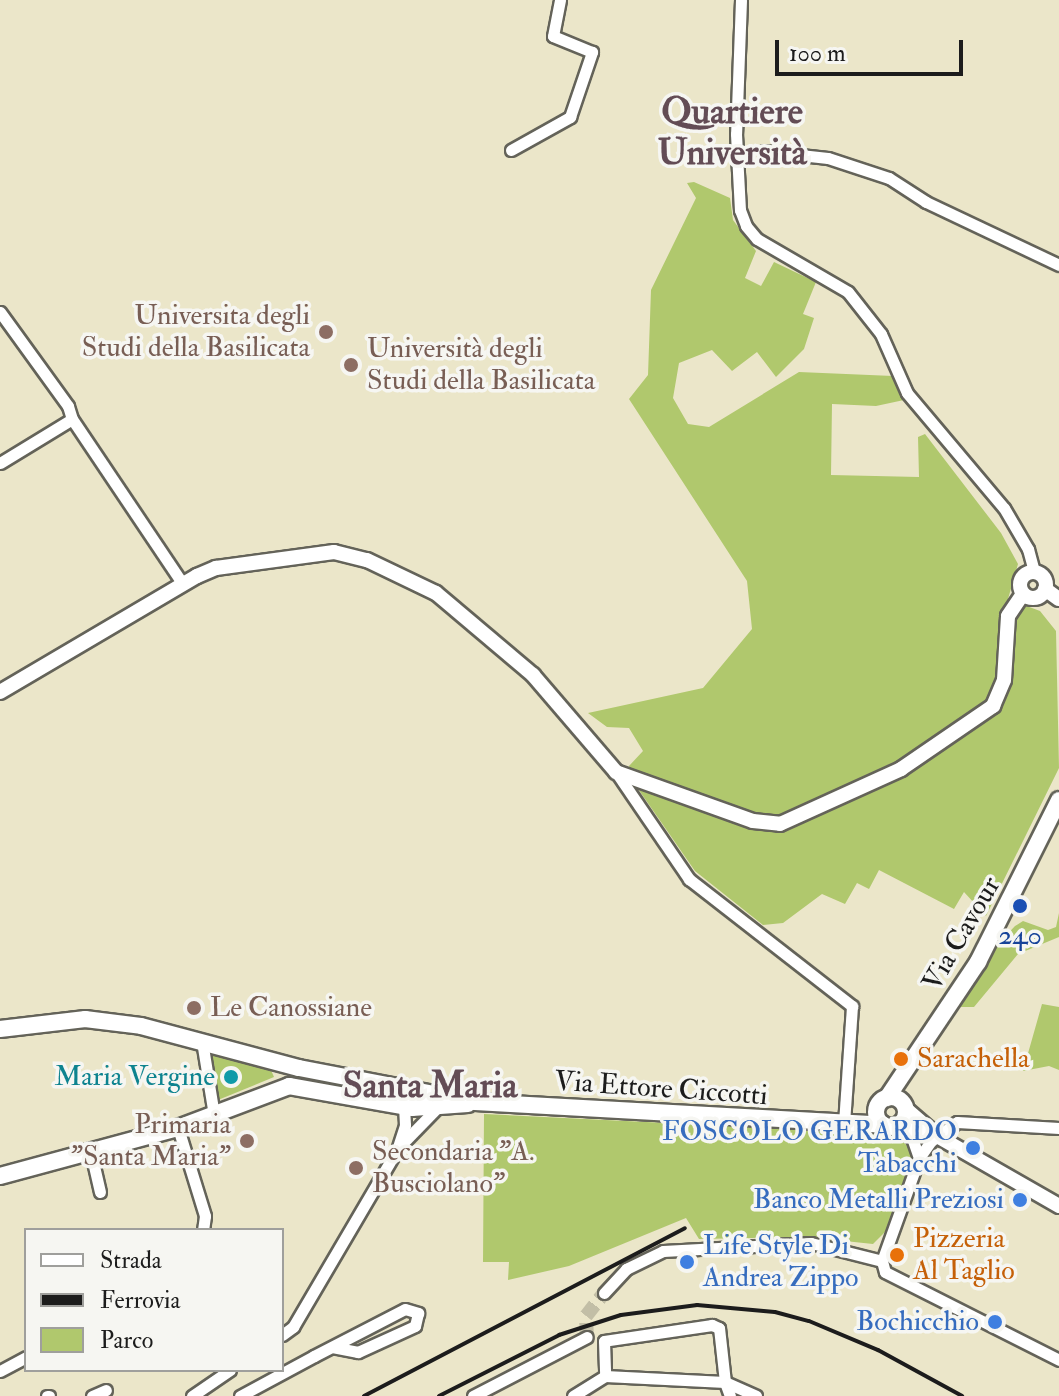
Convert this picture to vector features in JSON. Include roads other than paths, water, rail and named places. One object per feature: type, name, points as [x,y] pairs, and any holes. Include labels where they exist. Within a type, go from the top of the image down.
[{"type":"main road","name":"Via Cavour","points":[[893,1104],[906,1076],[1003,919],[1057,808]]},
{"type":"main road","points":[[0,1029],[85,1019],[202,1041],[267,1058],[292,1077],[214,1115],[178,1128],[0,1176]]},
{"type":"main road","name":"Via Ettore Ciccotti","points":[[292,1077],[404,1107],[435,1110],[475,1102]]},
{"type":"main road","name":"Via Ettore Ciccotti","points":[[292,1077],[475,1102],[892,1126]]},
{"type":"main road","name":"Via Ettore Ciccotti","points":[[844,1124],[893,1104]]},
{"type":"main road","points":[[892,1126],[893,1104]]},
{"type":"main road","points":[[892,1126],[893,1104]]},
{"type":"street","points":[[511,150],[570,117],[592,52],[553,36],[560,0]]},
{"type":"street","points":[[741,0],[736,134],[740,210],[746,226],[757,239],[848,292],[881,334],[907,393],[1004,508],[1028,549],[1034,572],[1043,577],[1045,589],[1059,599]]},
{"type":"street","points":[[764,151],[828,158],[889,178],[926,202],[1059,265]]},
{"type":"street","points":[[0,312],[68,406],[72,419],[182,583]]},
{"type":"street","points":[[0,463],[72,419]]},
{"type":"street","points":[[0,692],[182,583],[216,568],[334,552],[407,576],[436,593],[533,675],[616,772],[689,879],[852,1006],[844,1124]]},
{"type":"street","points":[[616,772],[753,821],[780,824],[800,818],[901,769],[993,706],[1004,680],[1008,616],[1023,594],[1021,579],[1034,572]]},
{"type":"street","points":[[1023,594],[1035,598],[1045,589]]},
{"type":"street","points":[[202,1041],[214,1115]]},
{"type":"street","points":[[893,1104],[937,1136],[1059,1206]]},
{"type":"street","points":[[284,1334],[293,1327],[397,1150],[405,1125],[404,1107]]},
{"type":"street","points":[[397,1150],[435,1110]]},
{"type":"street","points":[[1059,1128],[966,1120],[937,1136],[919,1158],[882,1261],[885,1272],[1059,1360]]},
{"type":"street","points":[[892,1126],[937,1136]]},
{"type":"street","points":[[892,1126],[912,1138],[919,1158]]},
{"type":"street","points":[[178,1128],[205,1216],[203,1228]]},
{"type":"street","points":[[91,1153],[100,1192]]},
{"type":"street","points":[[604,1293],[626,1269],[663,1251],[811,1243],[882,1261]]},
{"type":"street","points":[[240,1396],[405,1309],[418,1313],[415,1326],[358,1352],[333,1347]]},
{"type":"street","points":[[605,1376],[604,1341],[712,1325],[723,1335],[725,1382],[730,1396]]},
{"type":"street","points":[[473,1396],[587,1337]]},
{"type":"street","points":[[0,1371],[24,1358]]},
{"type":"street","points":[[192,1396],[227,1372]]},
{"type":"street","points":[[573,1396],[605,1376],[725,1382],[756,1396]]},
{"type":"street","points":[[92,1396],[106,1390]]},
{"type":"tunnel","points":[[587,1337],[586,1316],[604,1293]]},
{"type":"railway","points":[[364,1396],[685,1228]]},
{"type":"railway","points":[[439,1396],[559,1335],[621,1315],[697,1305],[775,1312],[809,1321],[878,1350],[962,1396]]},
{"type":"place","name":"Universita degli Studi della Basilicata","points":[[326,332]]},
{"type":"place","name":"Università degli Studi della Basilicata","points":[[351,365]]},
{"type":"place","name":"240","points":[[1020,906]]},
{"type":"place","name":"Le Canossiane","points":[[194,1008]]},
{"type":"place","name":"Sarachella","points":[[901,1059]]},
{"type":"place","name":"Maria Vergine","points":[[231,1077]]},
{"type":"place","name":"Primaria \"Santa Maria\"","points":[[247,1141]]},
{"type":"place","name":"FOSCOLO GERARDO Tabacchi","points":[[973,1148]]},
{"type":"place","name":"Secondaria \"A. Busciolano\"","points":[[356,1168]]},
{"type":"place","name":"Banco Metalli Preziosi","points":[[1020,1200]]},
{"type":"place","name":"Pizzeria Al Taglio","points":[[897,1255]]},
{"type":"place","name":"Life Style Di Andrea Zippo","points":[[687,1262]]},
{"type":"place","name":"Bochicchio","points":[[995,1322]]},
{"type":"district","name":"Quartiere Università","points":[[732,132]]},
{"type":"district","name":"Santa Maria","points":[[430,1086]]}]
